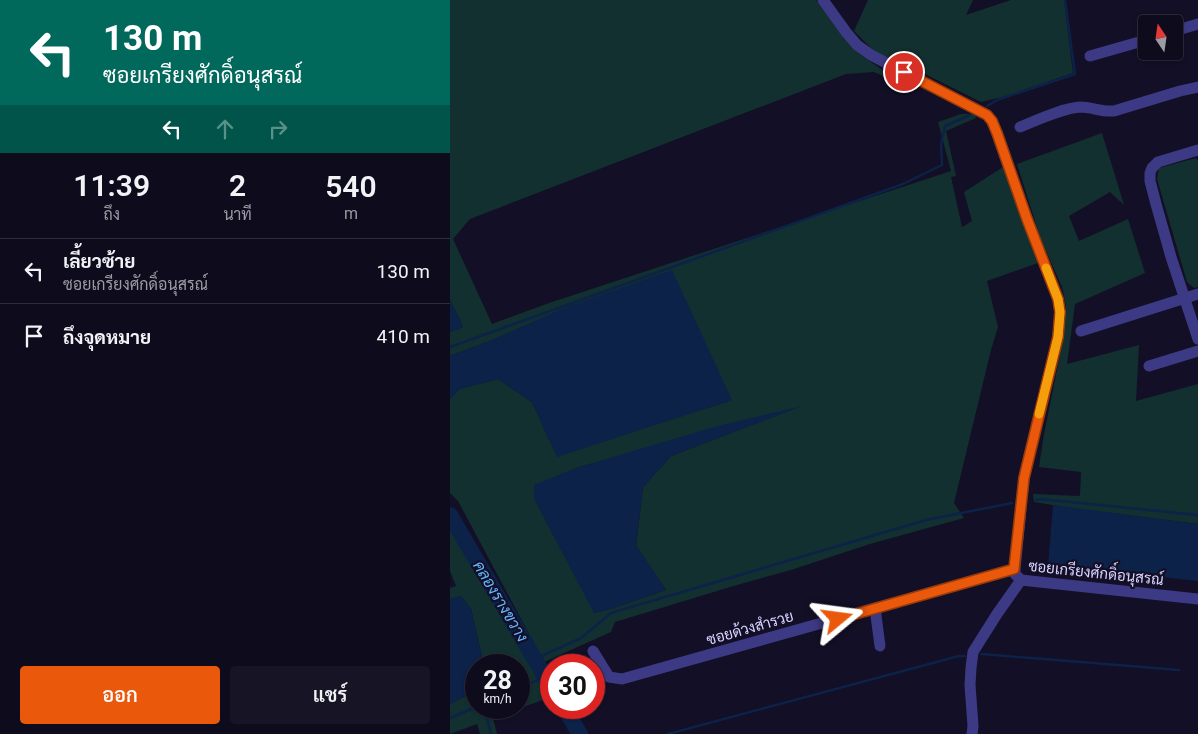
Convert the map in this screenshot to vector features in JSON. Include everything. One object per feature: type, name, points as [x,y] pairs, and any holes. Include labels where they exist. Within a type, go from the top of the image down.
[{"type":"street","name":"ซอยเกรียงศักดิ์อนุสรณ์","points":[[824,0],[857,45],[871,55],[987,115],[992,121],[1058,299],[1060,312],[1058,337],[1024,478],[1015,574],[1020,580],[1198,599]]},
{"type":"street","points":[[1183,28],[1198,24]]},
{"type":"street","points":[[1090,56],[1138,42]]},
{"type":"street","points":[[1020,126],[1071,108],[1114,112],[1198,87]]},
{"type":"street","points":[[1198,150],[1158,162],[1150,173],[1150,181],[1156,204],[1198,339]]},
{"type":"street","points":[[1081,331],[1198,294]]},
{"type":"street","points":[[1149,366],[1198,351]]},
{"type":"street","name":"ซอยด้วงสำรวย","points":[[593,652],[609,676],[622,679],[1014,569]]},
{"type":"street","points":[[972,734],[970,685],[974,652],[1020,580]]},
{"type":"street","points":[[875,608],[880,646]]},
{"type":"green space","points":[[450,0],[816,0],[861,55],[884,71],[885,77],[874,72],[846,74],[470,219],[453,239],[492,324],[549,303],[951,171],[938,122],[961,114],[975,114],[976,118],[946,131],[956,176],[951,177],[962,227],[972,221],[964,192],[1003,167],[1038,263],[987,281],[998,327],[954,503],[964,518],[870,544],[791,570],[615,622],[611,632],[562,654],[540,655],[458,501],[450,493],[450,399],[459,389],[498,379],[532,402],[557,456],[732,400],[487,342],[450,356],[450,332],[463,327],[450,300]],"holes":[[[796,408],[671,456],[643,487],[636,546],[666,590],[594,613],[576,468]]]},
{"type":"green space","points":[[868,0],[973,0],[966,15],[1011,0],[1064,0],[1073,73],[1007,96],[981,102],[915,69],[875,52],[854,31]]},
{"type":"green space","points":[[1102,133],[1124,205],[1110,192],[1069,216],[1079,241],[1128,219],[1145,273],[1075,304],[1067,364],[1139,345],[1136,401],[1198,384],[1198,524],[1034,502],[1033,494],[1080,496],[1081,472],[1039,467],[1060,355],[1066,306],[1062,287],[1040,237],[1017,164]]},
{"type":"green space","points":[[1196,158],[1198,160],[1198,287],[1194,288],[1187,282],[1157,179],[1159,168]]},
{"type":"green space","points":[[450,529],[525,654],[481,654],[471,609],[461,596],[450,599],[450,588],[456,586],[450,571]]},
{"type":"green space","points":[[530,662],[540,679],[540,701],[530,705]]},
{"type":"green space","points":[[465,696],[465,719],[493,719],[497,734],[480,734],[477,724],[450,734],[450,704]]},
{"type":"water","points":[[672,270],[732,400],[557,457],[532,402],[498,379],[459,389],[450,399],[450,356],[564,308]]},
{"type":"water","points":[[450,300],[463,327],[450,332]]},
{"type":"water","points":[[802,406],[671,456],[643,487],[636,545],[666,590],[594,613],[534,499],[534,485],[576,468],[714,427]]},
{"type":"water","points":[[1053,505],[1198,524],[1198,581],[1048,565]]},
{"type":"water","points":[[461,596],[471,609],[481,654],[465,654],[465,696],[450,704],[450,599]]},
{"type":"waterway","points":[[987,106],[997,100],[1075,74],[1065,0]]},
{"type":"waterway","points":[[450,347],[903,184],[942,165],[941,144],[945,126],[970,115]]},
{"type":"waterway","points":[[1036,500],[1198,515]]},
{"type":"waterway","points":[[535,659],[581,638],[611,613],[926,520],[1012,503]]},
{"type":"waterway","name":"คลองรางขวาง","points":[[450,515],[540,668]]},
{"type":"waterway","points":[[981,654],[1179,670]]},
{"type":"waterway","points":[[668,734],[959,656],[965,656]]},
{"type":"waterway","points":[[530,683],[540,679]]},
{"type":"waterway","points":[[450,718],[465,712]]},
{"type":"waterway","points":[[487,719],[491,734]]},
{"type":"waterway","name":"คลองรางขวาง","points":[[571,719],[580,734]]},
{"type":"slow traffic","points":[[1039,414],[1058,337],[1060,312],[1058,299],[1046,268]]},
{"type":"route","points":[[838,619],[1014,569],[1024,478],[1058,337],[1060,312],[1058,299],[992,121],[987,115],[904,72]]}]
